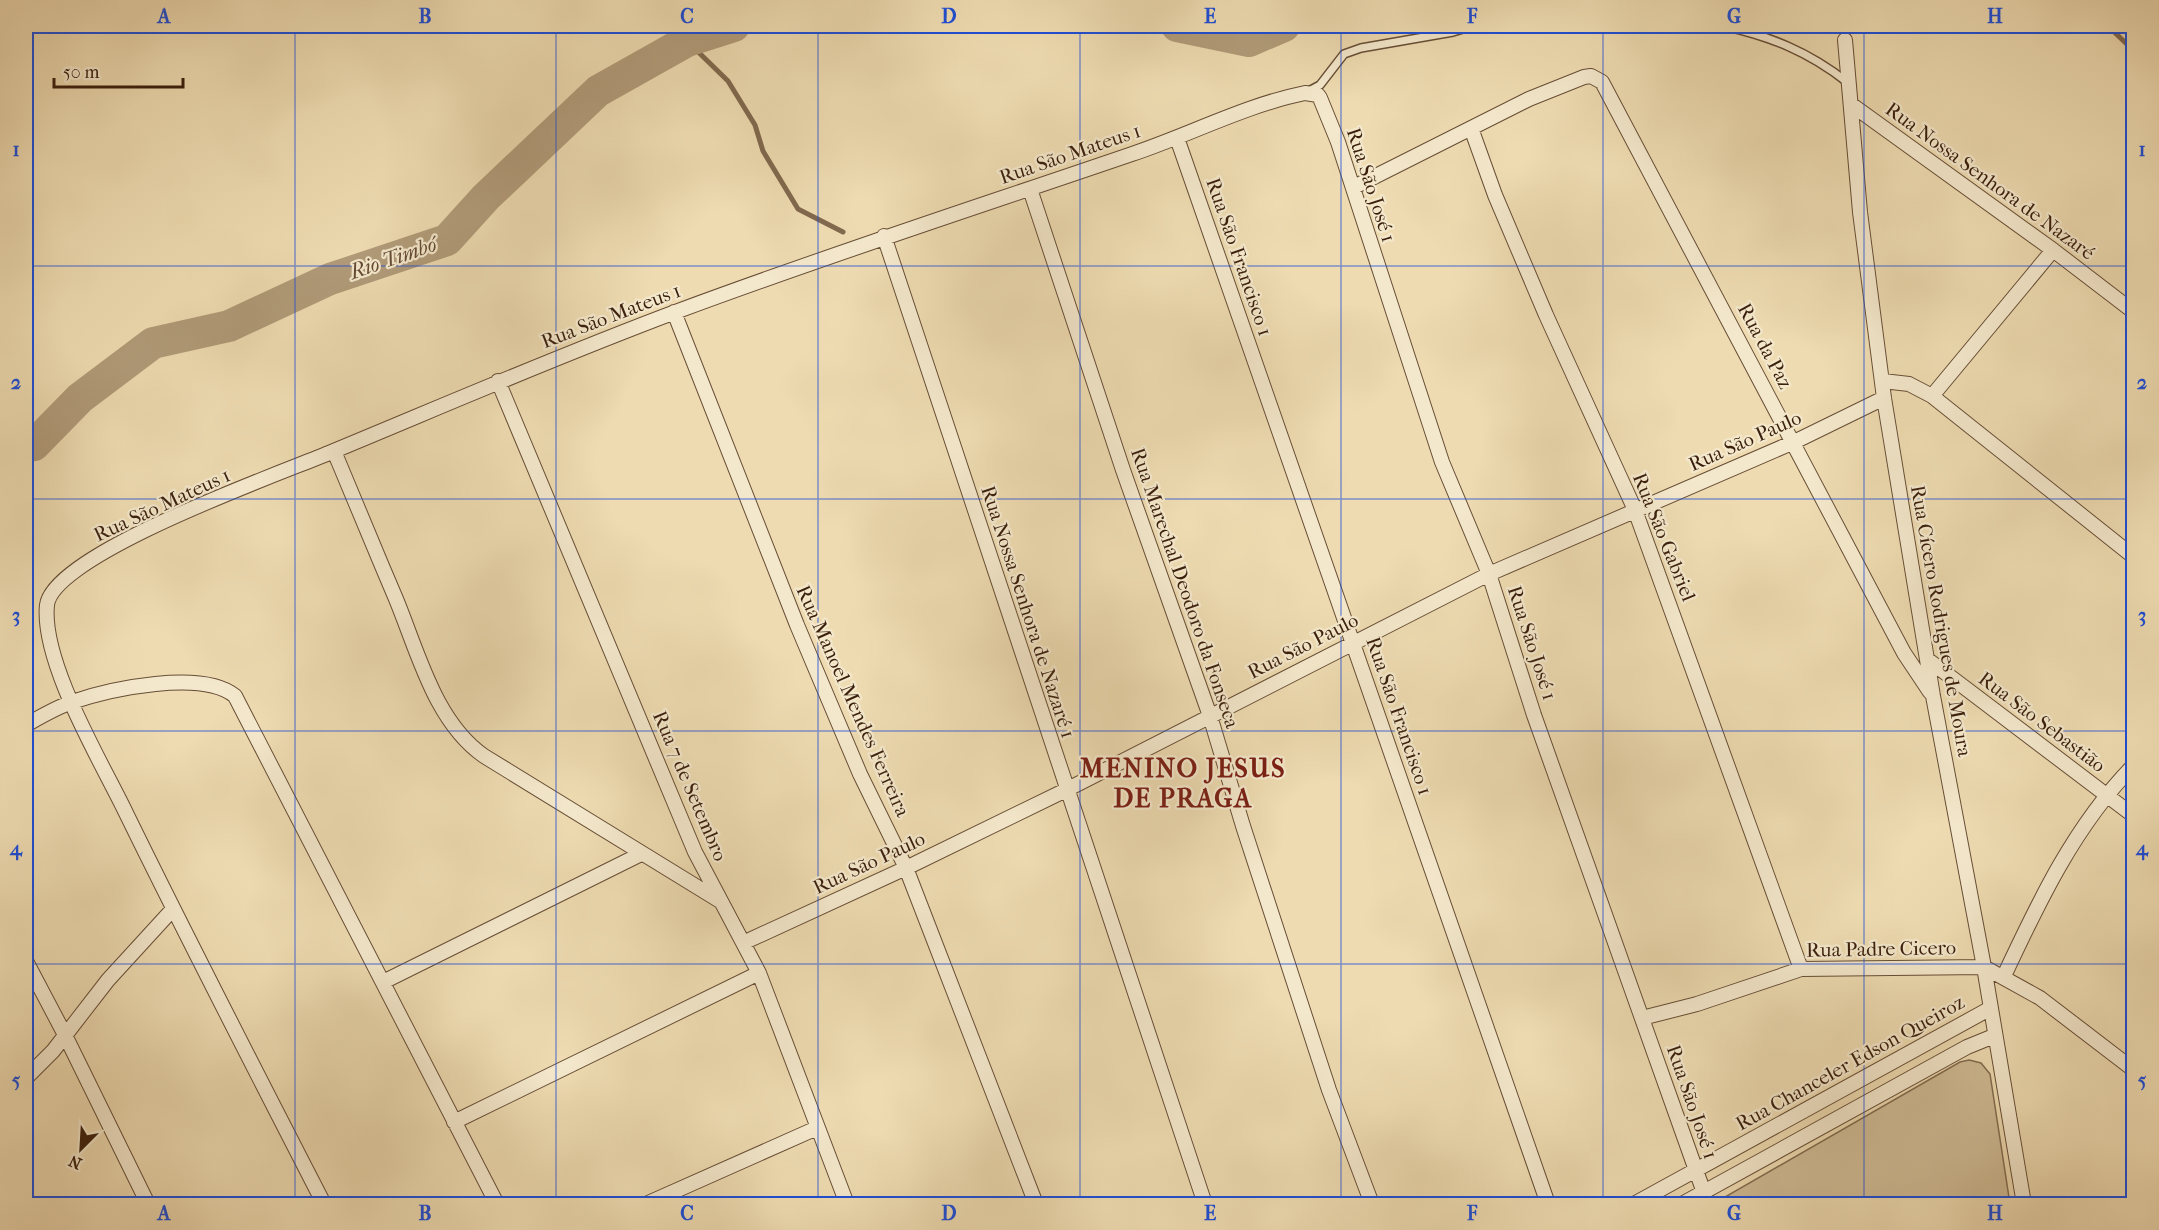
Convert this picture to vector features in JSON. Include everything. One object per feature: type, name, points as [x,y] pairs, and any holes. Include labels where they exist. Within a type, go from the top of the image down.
[{"type":"street","name":"Rua Cícero Rodrigues de Moura","points":[[1845,40],[1860,212],[1884,398],[1933,696],[1984,967],[2024,1204]]},
{"type":"street","name":"Rua da Paz","points":[[1471,128],[1576,79],[1596,78],[1602,82],[1904,653],[1933,696]]},
{"type":"street","name":"Rua São Mateus 1","points":[[324,1204],[173,909],[72,702],[48,629],[47,605],[51,590],[73,570],[153,526],[498,381],[674,312],[884,236],[1311,94]]},
{"type":"street","name":"Rua São José 1","points":[[1311,94],[1354,188],[1388,302],[1442,462],[1489,574],[1534,715],[1706,1199]]},
{"type":"street","name":"Rua Nossa Senhora de Nazaré","points":[[1852,105],[2053,250],[2133,312]]},
{"type":"street","points":[[1354,188],[1471,128]]},
{"type":"street","name":"Rua São Gabriel","points":[[1471,128],[1495,195],[1542,305],[1635,510],[1801,969]]},
{"type":"street","name":"Rua São Francisco 1","points":[[1177,138],[1548,1204]]},
{"type":"street","name":"Rua Marechal Deodoro da Fonseca","points":[[1030,189],[1116,450],[1210,716],[1242,826],[1326,1079],[1372,1204]]},
{"type":"street","name":"Rua Nossa Senhora de Nazaré 1","points":[[884,236],[1205,1204]]},
{"type":"street","points":[[1932,396],[2053,250]]},
{"type":"street","name":"Rua Manoel Mendes Ferreira","points":[[674,312],[797,625],[860,774],[906,868],[1036,1204]]},
{"type":"street","name":"Rua 7 de Setembro","points":[[498,381],[695,852],[720,901],[745,942],[759,973],[847,1204]]},
{"type":"street","points":[[1883,381],[1909,384],[1932,396],[2133,557]]},
{"type":"street","name":"Rua São Paulo","points":[[745,942],[906,868],[1066,790],[1489,574],[1794,442],[1884,398]]},
{"type":"street","points":[[334,451],[433,688],[453,726],[484,756],[720,901]]},
{"type":"street","name":"Rua São Sebastião","points":[[1927,659],[2133,816]]},
{"type":"street","points":[[26,725],[72,702],[137,687],[178,683],[212,684],[235,696],[496,1204]]},
{"type":"street","points":[[2004,976],[2062,861],[2084,824],[2105,794],[2133,765]]},
{"type":"street","points":[[383,982],[641,854]]},
{"type":"street","points":[[26,1078],[53,1051],[108,980],[173,909]]},
{"type":"street","points":[[26,961],[148,1204]]},
{"type":"street","points":[[1984,967],[2004,976],[2040,998],[2133,1070]]},
{"type":"street","name":"Rua Padre Cicero","points":[[1642,1018],[1697,1004],[1801,969],[1984,967]]},
{"type":"street","points":[[454,1122],[759,973]]},
{"type":"street","name":"Rua Chanceler Edson Queiroz","points":[[1634,1204],[1991,1008]]},
{"type":"street","points":[[1682,1204],[1706,1199],[1967,1047],[1994,1036]]},
{"type":"street","points":[[646,1204],[817,1128]]},
{"type":"lane","points":[[1311,94],[1344,54],[1361,48],[1453,32],[1473,26]]},
{"type":"lane","points":[[1723,26],[1760,33],[1812,56],[1848,84]]},
{"type":"shaded area","points":[[1969,1060],[1981,1063],[1990,1074],[2010,1204],[1719,1204],[1718,1201],[1960,1062]]},
{"type":"waterway","name":"Rio Timbó","points":[[26,446],[34,445],[80,398],[153,343],[229,326],[330,279],[447,240],[486,197],[598,91],[687,41],[734,26]]},
{"type":"waterway","name":"Rio Timbó","points":[[1177,26],[1249,41],[1284,26]]},
{"type":"waterway","points":[[2108,26],[2134,51]]},
{"type":"waterway","points":[[687,41],[728,81],[755,125],[763,151],[798,209],[843,232]]},
{"type":"district","name":"MENINO JESUS DE PRAGA","points":[[1183,783]]}]
